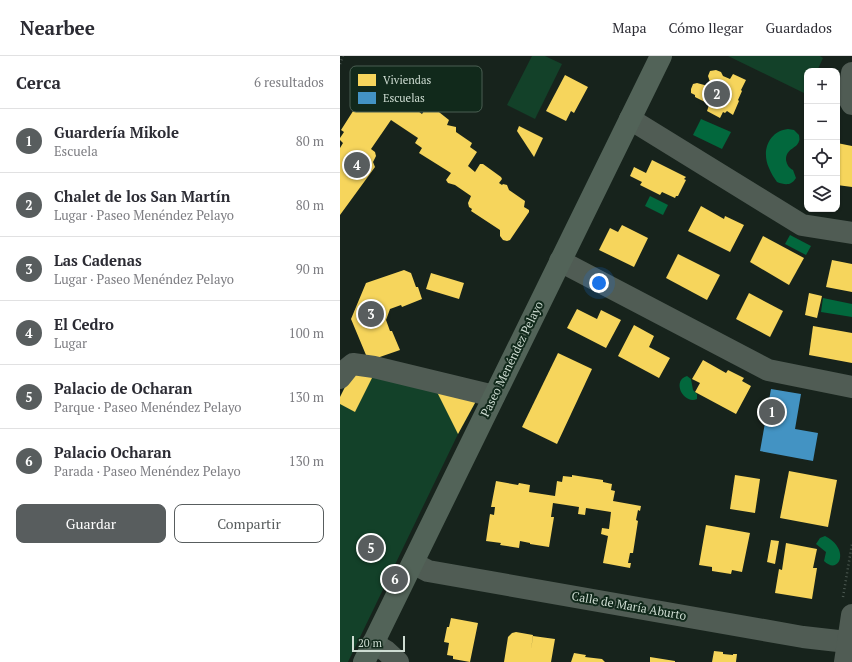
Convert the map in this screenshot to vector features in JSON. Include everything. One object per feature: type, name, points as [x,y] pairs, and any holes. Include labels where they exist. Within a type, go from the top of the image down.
[{"type":"highway","name":"Paseo Menéndez Pelayo","points":[[368,653],[661,56]]},
{"type":"street","points":[[852,73],[848,97],[852,104]]},
{"type":"street","points":[[630,119],[802,225],[852,233]]},
{"type":"street","points":[[560,261],[768,370],[852,387]]},
{"type":"street","points":[[340,378],[353,364],[374,367],[494,396]]},
{"type":"street","name":"Calle de María Aburto","points":[[413,563],[428,571],[803,637],[846,652]]},
{"type":"street","points":[[846,652],[847,608]]},
{"type":"street","points":[[368,653],[386,651],[398,662]]},
{"type":"path","points":[[340,64],[343,56]]},
{"type":"path","points":[[847,608],[852,544]]},
{"type":"shaded area","points":[[532,56],[545,56],[562,64],[535,119],[507,105]]},
{"type":"shaded area","points":[[728,56],[820,56],[823,58],[818,68],[804,68],[804,93]]},
{"type":"shaded area","points":[[701,119],[731,132],[722,149],[693,135]]},
{"type":"shaded area","points":[[788,129],[794,130],[799,135],[799,140],[798,144],[786,156],[788,166],[793,170],[796,178],[790,184],[785,184],[777,182],[772,174],[767,162],[766,149],[768,143],[776,134]]},
{"type":"shaded area","points":[[650,196],[668,205],[663,215],[645,206]]},
{"type":"shaded area","points":[[790,235],[811,246],[806,255],[785,244]]},
{"type":"shaded area","points":[[823,298],[852,304],[852,317],[821,312]]},
{"type":"shaded area","points":[[353,371],[475,400],[475,403],[458,434],[348,662],[340,662],[340,397]]},
{"type":"shaded area","points":[[687,376],[691,379],[693,390],[697,394],[697,399],[688,399],[681,392],[680,383],[682,379]]},
{"type":"shaded area","points":[[825,536],[833,541],[840,554],[838,563],[834,565],[829,565],[824,561],[826,552],[816,544],[820,538]]},
{"type":"building: Viviendas","points":[[716,70],[721,72],[723,76],[730,79],[733,74],[746,80],[741,90],[739,101],[733,115],[727,111],[725,113],[723,112],[720,118],[707,111],[709,105],[691,93],[693,84],[697,83],[708,86],[710,82],[708,76],[710,71]]},
{"type":"building: Viviendas","points":[[565,75],[588,87],[574,113],[571,111],[566,121],[546,111]]},
{"type":"building: Viviendas","points":[[352,112],[419,112],[422,114],[423,112],[439,112],[449,120],[447,125],[456,127],[456,132],[472,143],[470,147],[477,152],[468,166],[475,172],[480,164],[483,164],[501,177],[502,179],[499,183],[502,185],[507,185],[509,190],[525,201],[524,207],[529,210],[529,212],[510,240],[503,240],[500,236],[500,230],[471,211],[472,209],[469,207],[468,203],[471,196],[455,185],[448,183],[446,180],[451,173],[419,153],[422,148],[415,143],[418,138],[391,120],[371,149],[375,152],[376,156],[373,162],[375,167],[340,215],[340,148],[343,143],[340,138],[344,132],[341,130]]},
{"type":"building: Viviendas","points":[[519,126],[543,138],[534,157],[517,131]]},
{"type":"building: Viviendas","points":[[840,144],[852,146],[852,187],[840,185]]},
{"type":"building: Viviendas","points":[[652,160],[686,177],[678,196],[675,198],[662,192],[660,195],[640,185],[642,182],[630,176],[634,167],[646,173]]},
{"type":"building: Viviendas","points":[[701,206],[724,219],[725,216],[744,225],[730,252],[688,231]]},
{"type":"building: Viviendas","points":[[622,225],[648,238],[634,267],[599,250],[610,228],[618,232]]},
{"type":"building: Viviendas","points":[[763,236],[804,258],[789,285],[750,262]]},
{"type":"building: Viviendas","points":[[678,254],[720,275],[707,300],[666,278]]},
{"type":"building: Viviendas","points":[[832,260],[852,264],[852,292],[826,287]]},
{"type":"building: Viviendas","points":[[404,270],[411,273],[422,299],[402,307],[401,305],[390,309],[386,320],[400,350],[374,359],[366,355],[351,319],[366,283]]},
{"type":"building: Viviendas","points":[[431,273],[464,283],[459,299],[426,289]]},
{"type":"building: Viviendas","points":[[749,293],[783,311],[770,337],[736,319]]},
{"type":"building: Viviendas","points":[[809,293],[822,296],[817,318],[805,315]]},
{"type":"building: Viviendas","points":[[577,309],[597,319],[601,310],[621,320],[606,348],[567,328]]},
{"type":"building: Viviendas","points":[[634,325],[654,336],[649,347],[670,358],[659,378],[618,356]]},
{"type":"building: Viviendas","points":[[813,326],[852,333],[852,363],[809,355]]},
{"type":"building: Viviendas","points":[[558,353],[592,369],[557,444],[522,427]]},
{"type":"building: Viviendas","points":[[703,360],[726,373],[728,370],[744,378],[742,381],[751,386],[736,414],[695,392],[700,383],[692,379]]},
{"type":"building: Viviendas","points":[[353,371],[373,376],[355,412],[340,404],[340,397]]},
{"type":"building: Viviendas","points":[[434,386],[475,400],[475,403],[458,434]]},
{"type":"building: Viviendas","points":[[789,471],[837,480],[828,527],[780,518]]},
{"type":"building: Viviendas","points":[[572,475],[603,480],[603,482],[612,484],[611,490],[615,491],[613,501],[641,506],[640,511],[638,510],[636,520],[638,521],[633,553],[630,553],[628,563],[631,563],[630,568],[603,563],[608,536],[601,534],[602,528],[609,529],[611,512],[586,508],[585,515],[578,514],[579,507],[553,503],[551,517],[554,517],[549,547],[520,541],[519,548],[486,541],[490,514],[494,515],[495,507],[491,507],[496,481],[518,485],[519,483],[530,485],[529,492],[555,496],[557,481],[562,482],[563,476],[572,477]]},
{"type":"building: Viviendas","points":[[735,475],[760,479],[755,513],[730,509]]},
{"type":"building: Viviendas","points":[[706,525],[750,533],[742,572],[732,570],[731,574],[712,571],[712,567],[699,565]]},
{"type":"building: Viviendas","points":[[771,540],[779,541],[775,564],[767,562]]},
{"type":"building: Viviendas","points":[[786,543],[817,549],[813,568],[817,568],[812,599],[775,593],[779,569],[782,570]]},
{"type":"building: Viviendas","points":[[451,618],[478,623],[470,662],[453,659],[453,656],[447,655],[449,643],[444,642],[447,627],[449,627]]},
{"type":"building: Viviendas","points":[[516,632],[533,635],[531,650],[533,636],[555,639],[551,662],[504,662],[508,637],[512,633]]},
{"type":"building: Viviendas","points":[[714,651],[723,652],[723,654],[737,654],[736,662],[712,662]]},
{"type":"building: Viviendas","points":[[574,653],[586,655],[585,657],[602,659],[605,662],[571,662]]},
{"type":"building: Viviendas","points":[[650,657],[675,661],[675,662],[650,662]]},
{"type":"building: Escuelas","points":[[771,389],[801,394],[795,429],[818,433],[813,461],[760,451]]},
{"type":"place","name":"Chalet de los San Martín","points":[[717,94]]},
{"type":"place","name":"El Cedro","points":[[357,165]]},
{"type":"place","name":"Las Cadenas","points":[[371,314]]},
{"type":"place","name":"Guardería Mikole","points":[[772,412]]},
{"type":"place","name":"Palacio de Ocharan","points":[[371,548]]},
{"type":"place","name":"Palacio Ocharan","points":[[395,579]]}]
